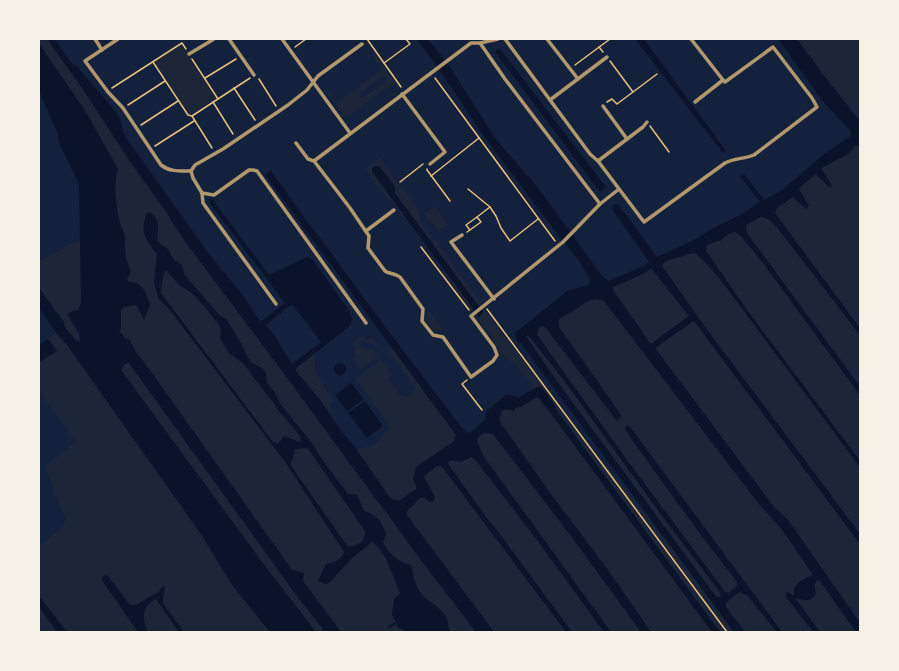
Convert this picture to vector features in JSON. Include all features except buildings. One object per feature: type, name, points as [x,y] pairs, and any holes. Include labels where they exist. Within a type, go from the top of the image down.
[{"type":"street","points":[[94,39],[102,50]]},
{"type":"street","points":[[118,39],[85,61],[108,92],[123,108],[161,165],[167,170],[191,171]]},
{"type":"street","points":[[189,54],[214,39]]},
{"type":"street","points":[[229,39],[254,75]]},
{"type":"street","points":[[282,39],[308,74],[313,84],[350,133]]},
{"type":"street","points":[[468,39],[471,43]]},
{"type":"street","points":[[314,161],[471,43],[480,43],[498,39]]},
{"type":"street","points":[[505,39],[590,154],[598,161],[644,222],[725,163],[731,160],[746,158],[754,155],[817,108],[812,98],[773,47],[725,82],[723,80],[695,102]]},
{"type":"street","points":[[548,39],[578,79]]},
{"type":"street","points":[[691,39],[723,80]]},
{"type":"street","points":[[480,43],[600,204]]},
{"type":"street","points":[[191,171],[196,165],[216,154],[285,108],[307,90],[318,76],[362,44]]},
{"type":"street","points":[[550,100],[607,56]]},
{"type":"street","points":[[403,93],[445,152],[430,164]]},
{"type":"street","points":[[603,106],[627,139]]},
{"type":"street","points":[[598,161],[643,127],[647,122]]},
{"type":"street","points":[[296,143],[308,158],[314,161],[366,231],[369,236],[368,248],[385,271],[388,273],[397,274],[400,277],[423,309],[423,324],[433,335],[443,337],[471,377],[493,361],[497,355],[494,347],[471,316],[559,246],[600,204],[618,189]]},
{"type":"street","points":[[202,193],[214,195],[249,170],[257,171],[366,323]]},
{"type":"street","points":[[191,171],[193,178],[202,193],[202,203],[276,304]]},
{"type":"street","points":[[366,231],[394,210]]},
{"type":"street","points":[[462,235],[451,242],[494,299]]},
{"type":"path","points":[[290,50],[306,39]]},
{"type":"path","points":[[367,39],[403,93]]},
{"type":"path","points":[[384,63],[410,44],[406,39]]},
{"type":"path","points":[[570,69],[610,39]]},
{"type":"path","points":[[108,92],[182,43],[218,99]]},
{"type":"path","points":[[599,47],[633,92]]},
{"type":"path","points":[[205,79],[241,56]]},
{"type":"path","points":[[153,62],[188,115],[192,116],[216,154]]},
{"type":"path","points":[[431,72],[559,246]]},
{"type":"path","points":[[192,116],[256,74],[279,111]]},
{"type":"path","points":[[603,106],[612,99],[616,104],[657,74]]},
{"type":"path","points":[[123,108],[166,81]]},
{"type":"path","points":[[234,88],[259,125]]},
{"type":"path","points":[[136,129],[179,101]]},
{"type":"path","points":[[213,102],[237,140]]},
{"type":"path","points":[[150,149],[194,121]]},
{"type":"path","points":[[647,122],[669,152]]},
{"type":"path","points":[[431,176],[480,138]]},
{"type":"path","points":[[400,182],[422,164],[430,164],[427,170],[450,201]]},
{"type":"path","points":[[468,188],[490,207],[496,216],[500,228],[510,240],[539,218]]},
{"type":"path","points":[[470,230],[466,225],[490,207]]},
{"type":"path","points":[[462,235],[481,222],[477,217]]},
{"type":"path","points":[[421,247],[473,314]]},
{"type":"path","points":[[484,306],[727,632]]},
{"type":"path","points":[[471,377],[462,384],[482,410]]},
{"type":"shaded area","points":[[39,39],[47,39],[82,88],[184,240],[476,632],[451,632],[445,615],[420,592],[416,584],[411,565],[399,561],[389,553],[382,541],[373,515],[364,511],[357,495],[348,494],[306,435],[279,401],[268,382],[266,373],[251,362],[224,317],[219,315],[184,274],[182,265],[174,260],[167,248],[161,245],[157,240],[157,235],[151,246],[157,254],[154,283],[159,299],[170,310],[286,463],[344,552],[339,559],[326,564],[318,581],[330,582],[353,557],[372,541],[386,558],[400,593],[392,614],[398,627],[406,632],[341,632],[303,581],[292,570],[136,352],[130,341],[119,331],[121,329],[121,310],[124,308],[136,282],[129,282],[127,279],[131,271],[126,258],[125,237],[117,208],[115,187],[118,169],[84,109],[39,44]]},
{"type":"shaded area","points":[[47,39],[55,39],[73,65],[76,65],[119,116],[124,134],[134,149],[209,254],[245,298],[260,322],[285,303],[209,202],[212,199],[269,275],[307,257],[312,259],[350,312],[352,319],[350,326],[296,368],[296,371],[321,401],[341,431],[352,443],[392,499],[399,501],[416,489],[413,479],[416,467],[454,441],[456,435],[265,175],[271,171],[389,332],[462,428],[469,433],[472,431],[485,420],[486,411],[507,394],[520,398],[514,411],[507,409],[502,411],[499,418],[500,422],[550,493],[603,563],[651,632],[641,632],[571,536],[493,434],[487,433],[482,434],[477,439],[484,457],[611,632],[604,632],[537,540],[475,459],[471,457],[461,462],[451,460],[448,464],[572,632],[566,632],[443,468],[441,466],[437,466],[424,477],[435,497],[434,501],[430,502],[425,498],[420,498],[407,511],[407,515],[494,632],[476,632],[184,240],[82,88]],"holes":[[[293,305],[321,342],[292,364],[275,336],[266,325],[288,307]]]},
{"type":"shaded area","points":[[416,39],[428,39],[450,67],[495,138],[539,189],[602,276],[609,281],[644,266],[649,262],[612,209],[613,205],[618,204],[657,257],[698,238],[711,229],[742,214],[760,202],[740,176],[744,174],[764,200],[782,190],[824,154],[849,137],[851,134],[850,130],[824,103],[778,39],[797,39],[860,121],[860,145],[855,146],[848,154],[821,168],[832,186],[829,187],[816,174],[799,189],[809,206],[806,209],[793,197],[777,208],[775,213],[860,328],[860,335],[776,226],[768,219],[761,217],[746,225],[747,233],[860,387],[860,395],[763,263],[740,235],[735,232],[730,233],[720,241],[707,245],[706,251],[752,317],[860,461],[860,467],[723,283],[706,263],[693,253],[665,261],[662,266],[705,327],[860,534],[860,544],[694,321],[655,348],[774,507],[788,520],[860,623],[860,632],[856,632],[818,580],[815,585],[816,593],[813,598],[808,600],[796,599],[820,632],[813,632],[786,595],[788,592],[794,596],[794,588],[800,581],[813,575],[781,528],[759,504],[604,301],[596,299],[590,300],[559,319],[559,327],[622,416],[617,421],[545,327],[542,326],[539,328],[537,335],[725,592],[729,593],[737,586],[737,582],[635,444],[625,429],[627,425],[782,632],[777,632],[747,595],[739,592],[726,603],[726,607],[745,632],[734,632],[522,344],[517,341],[515,333],[567,291],[588,285],[590,280],[580,262],[483,135],[434,62]],"holes":[[[651,268],[689,316],[652,343],[650,343],[613,290],[613,287],[641,275]],[[528,335],[563,379],[665,520],[716,587],[721,594],[720,597],[717,598],[556,380],[526,336]]]},
{"type":"shaded area","points":[[635,39],[644,39],[726,151],[723,153]]},
{"type":"shaded area","points":[[797,39],[860,39],[860,121],[825,77]]},
{"type":"shaded area","points":[[39,44],[84,109],[118,169],[115,187],[117,208],[125,237],[126,258],[131,271],[127,279],[129,282],[134,282],[143,288],[150,304],[144,320],[136,305],[124,307],[121,310],[121,329],[119,331],[130,341],[136,352],[292,570],[304,573],[303,581],[341,632],[323,632],[322,628],[291,588],[129,363],[125,364],[121,370],[262,562],[316,632],[270,632],[232,585],[201,534],[67,345],[56,333],[39,308],[39,288],[64,322],[65,328],[76,341],[80,341],[79,333],[67,314],[78,310],[81,303],[79,186],[59,143],[57,132],[39,91]]},
{"type":"shaded area","points":[[182,46],[215,97],[215,99],[191,114],[188,114],[155,62]]},
{"type":"shaded area","points":[[498,49],[501,50],[606,187],[600,192],[496,53]]},
{"type":"shaded area","points":[[375,54],[396,81],[346,118],[328,95],[330,94],[337,103],[382,69],[374,59],[375,58],[373,55]],"holes":[[[383,76],[387,79],[367,95],[359,98],[359,94]]]},
{"type":"shaded area","points":[[860,145],[860,328],[775,214],[777,208],[794,197],[805,208],[809,205],[799,189],[801,186],[816,174],[829,187],[832,186],[821,168],[848,154],[855,146]]},
{"type":"shaded area","points":[[380,158],[419,211],[422,226],[433,237],[429,239],[395,193],[395,186],[372,172],[382,185],[379,187],[365,169]]},
{"type":"shaded area","points":[[375,166],[380,167],[395,186],[395,193],[483,312],[479,317],[372,172],[372,168]]},
{"type":"shaded area","points":[[383,186],[407,219],[406,220],[390,199],[388,200],[380,188]]},
{"type":"shaded area","points":[[435,206],[448,224],[438,231],[424,214]]},
{"type":"shaded area","points":[[149,212],[157,221],[157,240],[161,245],[167,248],[174,260],[182,265],[184,274],[219,315],[227,320],[251,362],[262,368],[266,373],[267,383],[275,393],[280,404],[311,442],[327,467],[348,494],[357,495],[364,511],[373,515],[381,522],[386,534],[383,542],[386,547],[397,559],[411,565],[416,584],[420,592],[445,615],[451,632],[406,632],[398,627],[392,614],[394,599],[400,593],[386,558],[372,542],[353,557],[330,582],[326,584],[318,581],[326,564],[339,559],[344,552],[286,463],[170,310],[159,299],[154,283],[157,254],[145,236],[144,227],[146,214]],"holes":[[[165,270],[179,285],[192,293],[205,307],[219,325],[221,331],[220,339],[229,353],[243,363],[278,410],[301,437],[300,442],[284,436],[278,444],[272,441],[161,293]],[[306,448],[309,450],[365,531],[364,538],[355,546],[348,547],[291,466],[295,449]]]},
{"type":"shaded area","points":[[761,217],[768,219],[776,226],[860,335],[860,385],[747,233],[746,225]]},
{"type":"shaded area","points":[[735,232],[740,235],[763,263],[860,395],[860,461],[752,317],[706,251],[707,245]]},
{"type":"shaded area","points":[[81,239],[81,303],[78,310],[68,314],[80,339],[79,342],[65,328],[64,322],[39,288],[39,261]]},
{"type":"shaded area","points":[[434,239],[481,303],[478,306],[431,241]]},
{"type":"shaded area","points":[[693,253],[699,255],[723,283],[860,467],[860,534],[705,327],[662,266],[665,261]]},
{"type":"shaded area","points":[[652,269],[689,316],[650,343],[613,290],[613,287]]},
{"type":"shaded area","points":[[165,270],[179,285],[192,293],[205,307],[219,325],[229,353],[243,363],[278,410],[301,437],[300,443],[281,442],[278,444],[272,441],[161,293]]},
{"type":"shaded area","points":[[445,270],[457,286],[454,288],[442,272]]},
{"type":"shaded area","points":[[457,287],[474,309],[471,311],[454,289]]},
{"type":"shaded area","points":[[596,299],[604,301],[759,504],[781,528],[813,575],[802,579],[794,596],[790,593],[787,598],[813,632],[782,632],[630,426],[625,429],[635,444],[701,535],[738,582],[737,586],[728,593],[725,592],[537,335],[539,328],[545,326],[593,389],[622,416],[559,327],[559,319],[579,308],[584,303]]},
{"type":"shaded area","points":[[428,309],[443,330],[432,329],[426,320]]},
{"type":"shaded area","points":[[485,309],[509,342],[674,550],[734,632],[720,632],[546,396],[541,400],[712,632],[651,632],[603,563],[550,493],[500,422],[499,418],[502,411],[507,409],[514,411],[520,398],[531,390],[532,386],[513,361],[510,363],[479,321],[478,318]]},
{"type":"shaded area","points":[[694,320],[860,544],[860,623],[788,520],[774,507],[655,348]]},
{"type":"shaded area","points":[[56,333],[67,345],[201,534],[232,585],[270,632],[184,632],[163,604],[162,587],[159,592],[136,605],[130,605],[106,575],[102,580],[138,632],[67,632],[39,596],[39,546],[62,528],[66,519],[44,467],[76,442],[39,391],[39,362],[57,351],[48,339]]},
{"type":"shaded area","points":[[528,335],[563,379],[665,520],[716,587],[721,597],[717,598],[556,380],[526,336]]},
{"type":"shaded area","points":[[363,336],[366,341],[372,337],[379,346],[361,341],[360,347],[374,350],[378,357],[360,370],[352,359],[356,356],[353,352],[356,349],[352,344]]},
{"type":"shaded area","points":[[48,339],[57,351],[39,362],[39,345]]},
{"type":"shaded area","points":[[393,348],[456,435],[454,441],[444,448],[413,479],[416,489],[399,501],[392,499],[388,495],[357,451],[376,444],[389,428],[389,425],[355,379],[373,365],[374,367],[377,365],[376,363],[381,360],[392,375],[388,378],[401,396],[403,394],[406,397],[416,389],[389,351]]},
{"type":"shaded area","points":[[314,354],[317,374],[333,401],[329,404],[333,410],[329,413],[296,371],[296,368]]},
{"type":"shaded area","points":[[129,363],[291,588],[322,628],[323,632],[316,632],[262,562],[121,370],[123,365]]},
{"type":"shaded area","points":[[338,363],[342,363],[346,369],[342,375],[338,375],[334,371],[334,367]]},
{"type":"shaded area","points":[[351,383],[364,399],[347,411],[335,395]]},
{"type":"shaded area","points":[[546,396],[720,632],[712,632],[541,400]]},
{"type":"shaded area","points":[[365,401],[383,426],[367,438],[348,413]]},
{"type":"shaded area","points":[[482,434],[493,434],[512,458],[641,632],[611,632],[484,457],[477,439]]},
{"type":"shaded area","points":[[306,448],[309,450],[365,531],[363,541],[361,543],[348,547],[291,466],[295,449]]},
{"type":"shaded area","points":[[471,457],[537,540],[604,632],[572,632],[448,464],[451,460],[461,462]]},
{"type":"shaded area","points":[[437,466],[441,466],[443,468],[566,632],[494,632],[407,515],[407,511],[420,498],[425,498],[430,502],[424,477]]},
{"type":"shaded area","points":[[106,575],[130,605],[136,605],[159,592],[162,587],[165,586],[163,604],[184,632],[179,632],[156,599],[148,605],[144,613],[148,632],[138,632],[102,580],[103,576]]},
{"type":"shaded area","points":[[818,580],[856,632],[820,632],[796,601],[797,598],[803,601],[816,593],[815,585]]},
{"type":"shaded area","points":[[739,592],[747,595],[777,632],[745,632],[726,607],[729,600]]},
{"type":"shaded area","points":[[39,596],[67,632],[57,632],[39,607]]},
{"type":"shaded area","points":[[156,599],[179,632],[148,632],[144,622],[144,613],[147,605]]},
{"type":"shaded area","points":[[39,607],[57,632],[39,632]]},
{"type":"waterway","points":[[507,405],[518,403],[539,391],[551,407]]},
{"type":"waterway","points":[[389,627],[396,623]]}]
